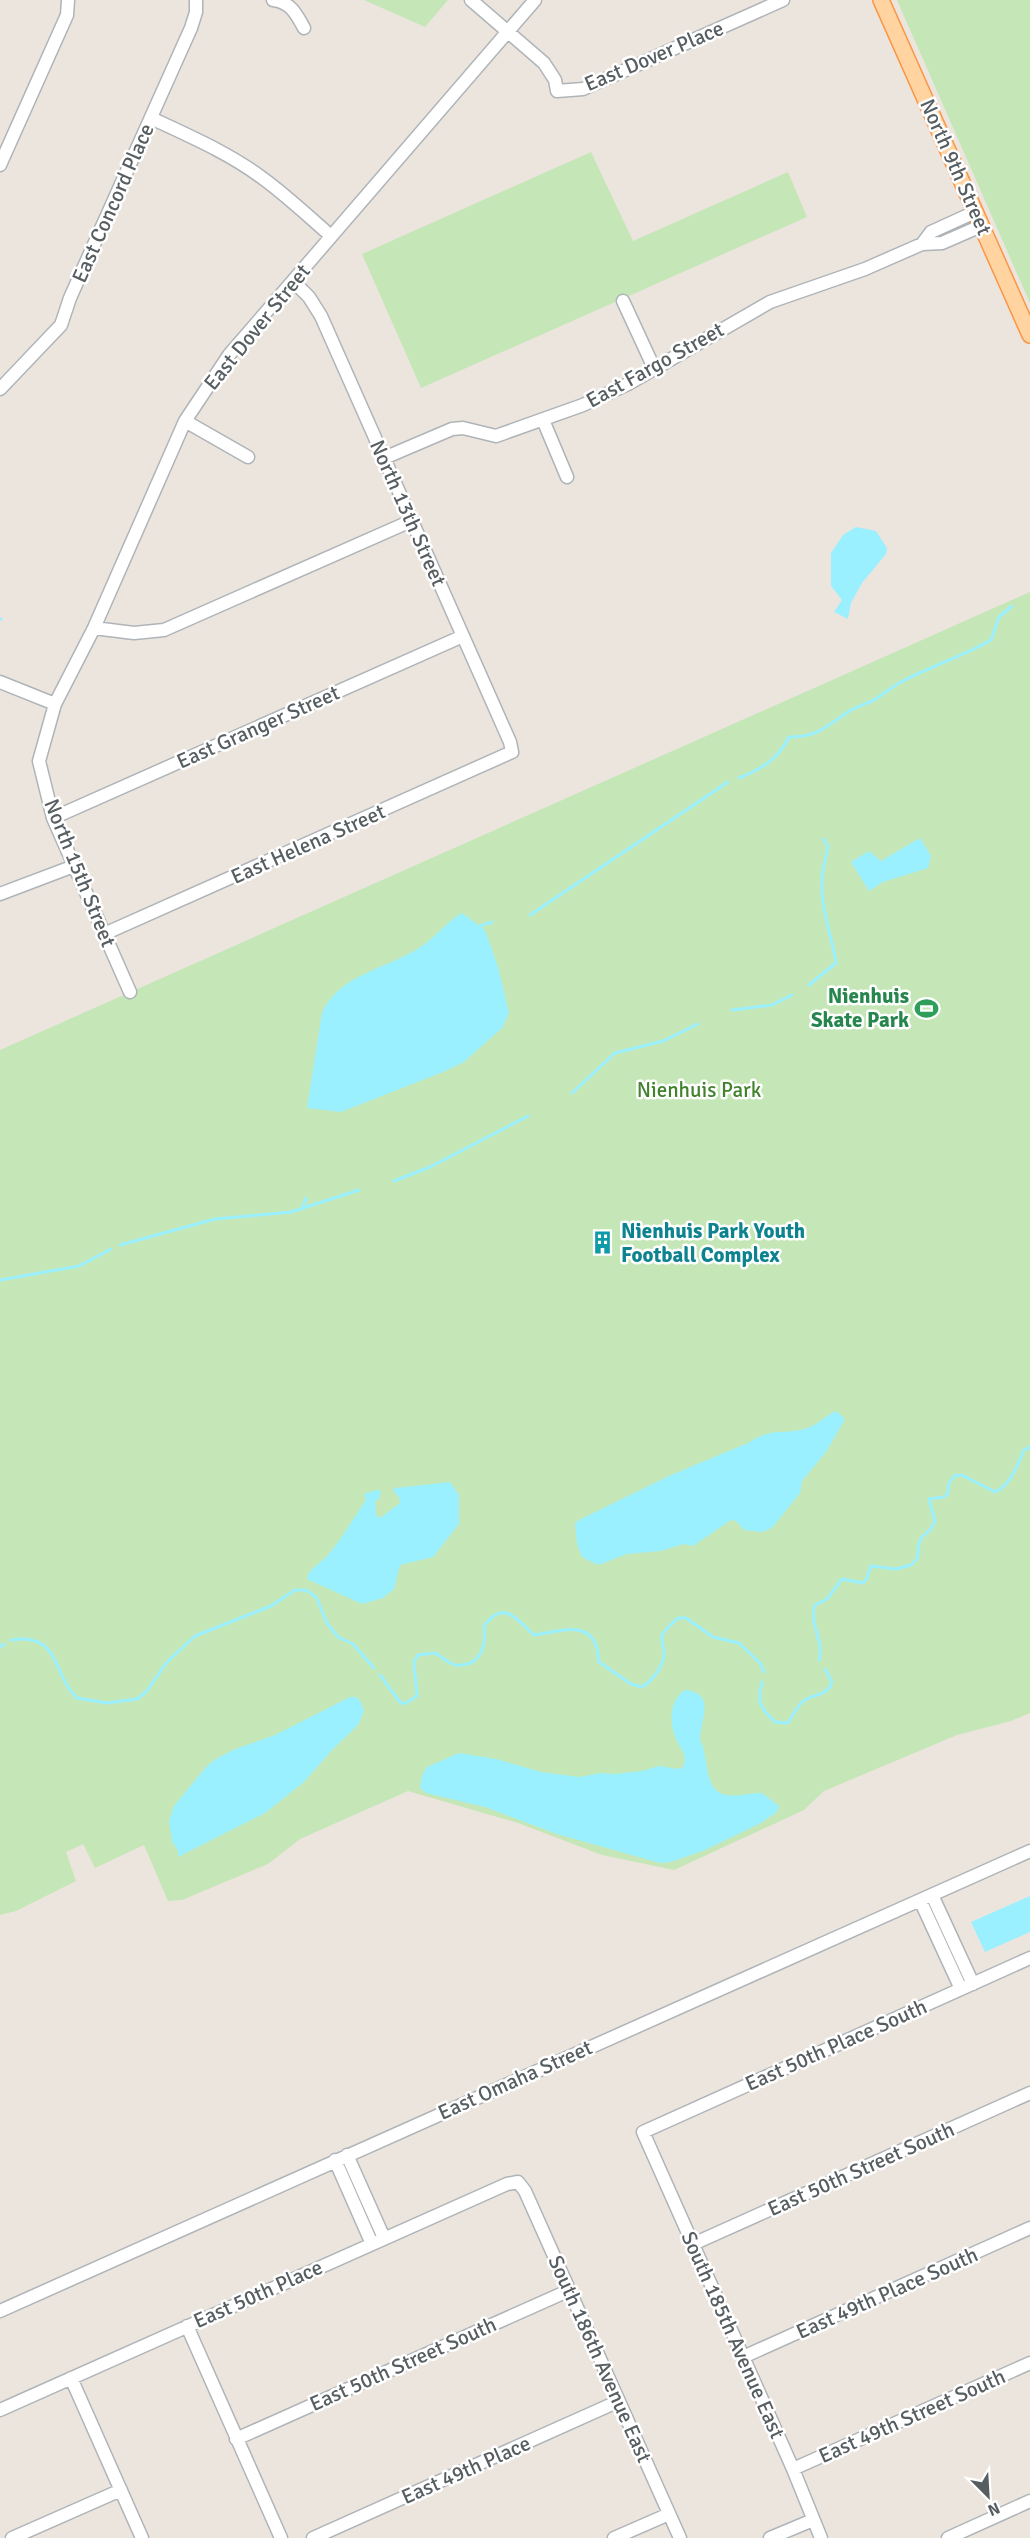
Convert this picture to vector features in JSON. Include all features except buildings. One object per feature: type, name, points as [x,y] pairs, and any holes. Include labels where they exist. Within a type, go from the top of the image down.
[{"type":"main road","name":"North 9th Street","points":[[881,0],[1030,335]]},
{"type":"street","points":[[0,165],[67,15],[68,0]]},
{"type":"street","name":"East Concord Place","points":[[1,384],[61,325],[70,298],[194,18],[196,0]]},
{"type":"street","points":[[273,0],[286,3],[291,7],[304,28]]},
{"type":"street","points":[[471,0],[508,32]]},
{"type":"street","name":"East Dover Street","points":[[55,704],[94,628],[185,420],[228,355],[535,0]]},
{"type":"street","name":"East Dover Place","points":[[508,32],[544,63],[555,80],[557,91],[583,89],[783,0]]},
{"type":"street","points":[[151,118],[212,147],[247,167],[276,188],[331,236]]},
{"type":"street","name":"East Fargo Street","points":[[384,458],[452,429],[463,428],[496,436],[543,420],[607,394],[761,307],[865,269],[922,244],[942,243],[978,219]]},
{"type":"street","name":"North 13th Street","points":[[293,280],[316,307],[510,742],[512,752]]},
{"type":"street","points":[[623,301],[654,368]]},
{"type":"street","points":[[185,420],[248,457]]},
{"type":"street","points":[[543,420],[567,477]]},
{"type":"street","points":[[94,628],[134,633],[164,630],[411,521]]},
{"type":"street","name":"East Granger Street","points":[[53,818],[463,636]]},
{"type":"street","points":[[0,682],[55,704]]},
{"type":"street","name":"North 15th Street","points":[[55,704],[39,761],[53,818],[130,992]]},
{"type":"street","name":"East Helena Street","points":[[104,934],[512,752]]},
{"type":"street","points":[[0,894],[74,866]]},
{"type":"street","name":"East Omaha Street","points":[[0,2311],[1030,1851]]},
{"type":"street","points":[[932,1895],[973,1984]]},
{"type":"street","points":[[920,1900],[960,1989]]},
{"type":"street","name":"East 50th Place South","points":[[643,2132],[1030,1958]]},
{"type":"street","name":"East 50th Street South","points":[[693,2244],[1030,2093]]},
{"type":"street","name":"South 185th Avenue East","points":[[643,2132],[794,2469],[821,2538]]},
{"type":"street","points":[[347,2155],[384,2238]]},
{"type":"street","points":[[335,2160],[372,2244]]},
{"type":"street","name":"East 50th Place","points":[[0,2410],[384,2238],[518,2181]]},
{"type":"street","name":"South 186th Avenue East","points":[[518,2181],[525,2191],[570,2290],[680,2538]]},
{"type":"street","name":"East 49th Place South","points":[[743,2357],[1030,2229]]},
{"type":"street","name":"East 50th Street South","points":[[237,2439],[570,2290]]},
{"type":"street","points":[[187,2326],[281,2538]]},
{"type":"street","name":"East 49th Street South","points":[[794,2469],[1030,2363]]},
{"type":"street","points":[[71,2378],[142,2538]]},
{"type":"street","name":"East 49th Place","points":[[313,2538],[619,2401]]},
{"type":"street","points":[[12,2538],[121,2490]]},
{"type":"street","points":[[948,2538],[1030,2502]]},
{"type":"street","points":[[614,2538],[669,2514]]},
{"type":"street","points":[[770,2538],[813,2520]]},
{"type":"green space","points":[[364,0],[448,0],[425,27]]},
{"type":"green space","points":[[897,0],[1030,0],[1030,303]]},
{"type":"green space","points":[[591,152],[633,241],[788,172],[807,217],[421,388],[362,254]]},
{"type":"green space","name":"Nienhuis Park","points":[[1030,592],[1030,1713],[1011,1721],[957,1735],[824,1791],[804,1810],[674,1870],[602,1855],[518,1823],[408,1791],[300,1839],[268,1864],[182,1900],[168,1901],[144,1845],[95,1868],[83,1844],[66,1852],[76,1881],[16,1911],[0,1915],[0,1050]]},
{"type":"water","points":[[856,527],[876,531],[887,548],[886,554],[862,583],[851,603],[848,619],[834,612],[842,600],[831,586],[831,553],[843,535]]},
{"type":"water","points":[[920,838],[931,856],[928,868],[883,882],[869,891],[851,862],[869,851],[881,861]]},
{"type":"water","points":[[462,913],[485,930],[498,967],[509,1013],[502,1028],[464,1062],[443,1072],[341,1112],[307,1108],[322,1013],[329,1000],[351,981],[419,948]]},
{"type":"water","points":[[836,1411],[844,1421],[826,1452],[802,1481],[800,1493],[772,1528],[762,1532],[744,1530],[736,1521],[731,1520],[693,1546],[684,1544],[661,1551],[627,1554],[598,1565],[582,1557],[577,1544],[575,1523],[581,1519],[671,1475],[764,1435],[807,1428]]},
{"type":"water","points":[[450,1482],[459,1495],[459,1524],[433,1557],[400,1565],[394,1589],[383,1598],[362,1604],[307,1579],[310,1572],[328,1555],[348,1528],[366,1500],[364,1494],[376,1490],[381,1491],[379,1499],[375,1501],[376,1515],[380,1518],[400,1503],[399,1497],[393,1491],[395,1488]]},
{"type":"water","points":[[685,1690],[695,1692],[704,1702],[700,1739],[715,1790],[725,1795],[762,1793],[779,1806],[777,1812],[759,1824],[705,1850],[671,1862],[660,1863],[557,1834],[485,1807],[426,1793],[420,1788],[422,1776],[427,1767],[459,1753],[496,1759],[541,1772],[579,1777],[601,1773],[642,1771],[659,1766],[678,1769],[683,1767],[685,1759],[674,1733],[672,1712],[676,1700]]},
{"type":"water","points":[[350,1697],[356,1697],[361,1702],[364,1711],[358,1725],[304,1782],[265,1813],[178,1857],[178,1851],[172,1841],[169,1821],[174,1806],[206,1767],[233,1750],[275,1735]]},
{"type":"water","points":[[1030,1896],[1030,1932],[985,1952],[971,1922]]},
{"type":"waterway","points":[[739,778],[768,762],[780,751],[789,737],[816,732],[851,710],[876,699],[899,683],[991,640],[999,617],[1012,606]]},
{"type":"waterway","points":[[530,915],[728,782]]},
{"type":"waterway","points":[[809,985],[836,963],[824,911],[822,879],[828,846],[823,839]]},
{"type":"waterway","points":[[480,926],[492,922]]},
{"type":"waterway","points":[[732,1010],[772,1005],[792,995]]},
{"type":"waterway","points":[[572,1093],[615,1053],[663,1041],[698,1024]]},
{"type":"waterway","points":[[394,1181],[430,1167],[528,1116]]},
{"type":"waterway","points":[[120,1245],[215,1219],[291,1212],[359,1190]]},
{"type":"waterway","points":[[303,1207],[306,1198]]},
{"type":"waterway","points":[[0,1280],[79,1266],[111,1249]]},
{"type":"waterway","points":[[819,1660],[820,1646],[813,1612],[815,1605],[827,1599],[842,1579],[863,1583],[871,1566],[896,1569],[911,1565],[917,1559],[922,1537],[931,1529],[935,1521],[929,1499],[944,1497],[948,1493],[949,1483],[954,1476],[962,1475],[995,1492],[1001,1489],[1010,1479],[1024,1450],[1030,1447]]},
{"type":"waterway","points":[[11,1640],[27,1639],[39,1642],[48,1649],[69,1689],[77,1698],[107,1703],[137,1699],[146,1692],[167,1662],[195,1636],[271,1606],[295,1590],[306,1590],[316,1597],[327,1623],[338,1637],[353,1644],[374,1668]]},
{"type":"waterway","points":[[380,1675],[400,1702],[404,1704],[417,1696],[414,1662],[418,1655],[435,1653],[456,1665],[471,1663],[483,1648],[484,1626],[491,1618],[504,1613],[511,1615],[534,1635],[561,1630],[579,1630],[586,1633],[593,1639],[599,1662],[631,1684],[642,1687],[659,1670],[664,1654],[663,1633],[678,1618],[686,1618],[713,1637],[739,1643],[760,1663],[764,1672]]},
{"type":"waterway","points":[[0,1647],[4,1644]]},
{"type":"waterway","points":[[762,1682],[760,1700],[766,1713],[775,1722],[787,1723],[802,1702],[828,1689],[832,1682],[825,1669]]},
{"type":"place","name":"Nienhuis Skate Park","points":[[927,1008]]},
{"type":"place","name":"Nienhuis Park Youth Football Complex","points":[[603,1243]]}]
